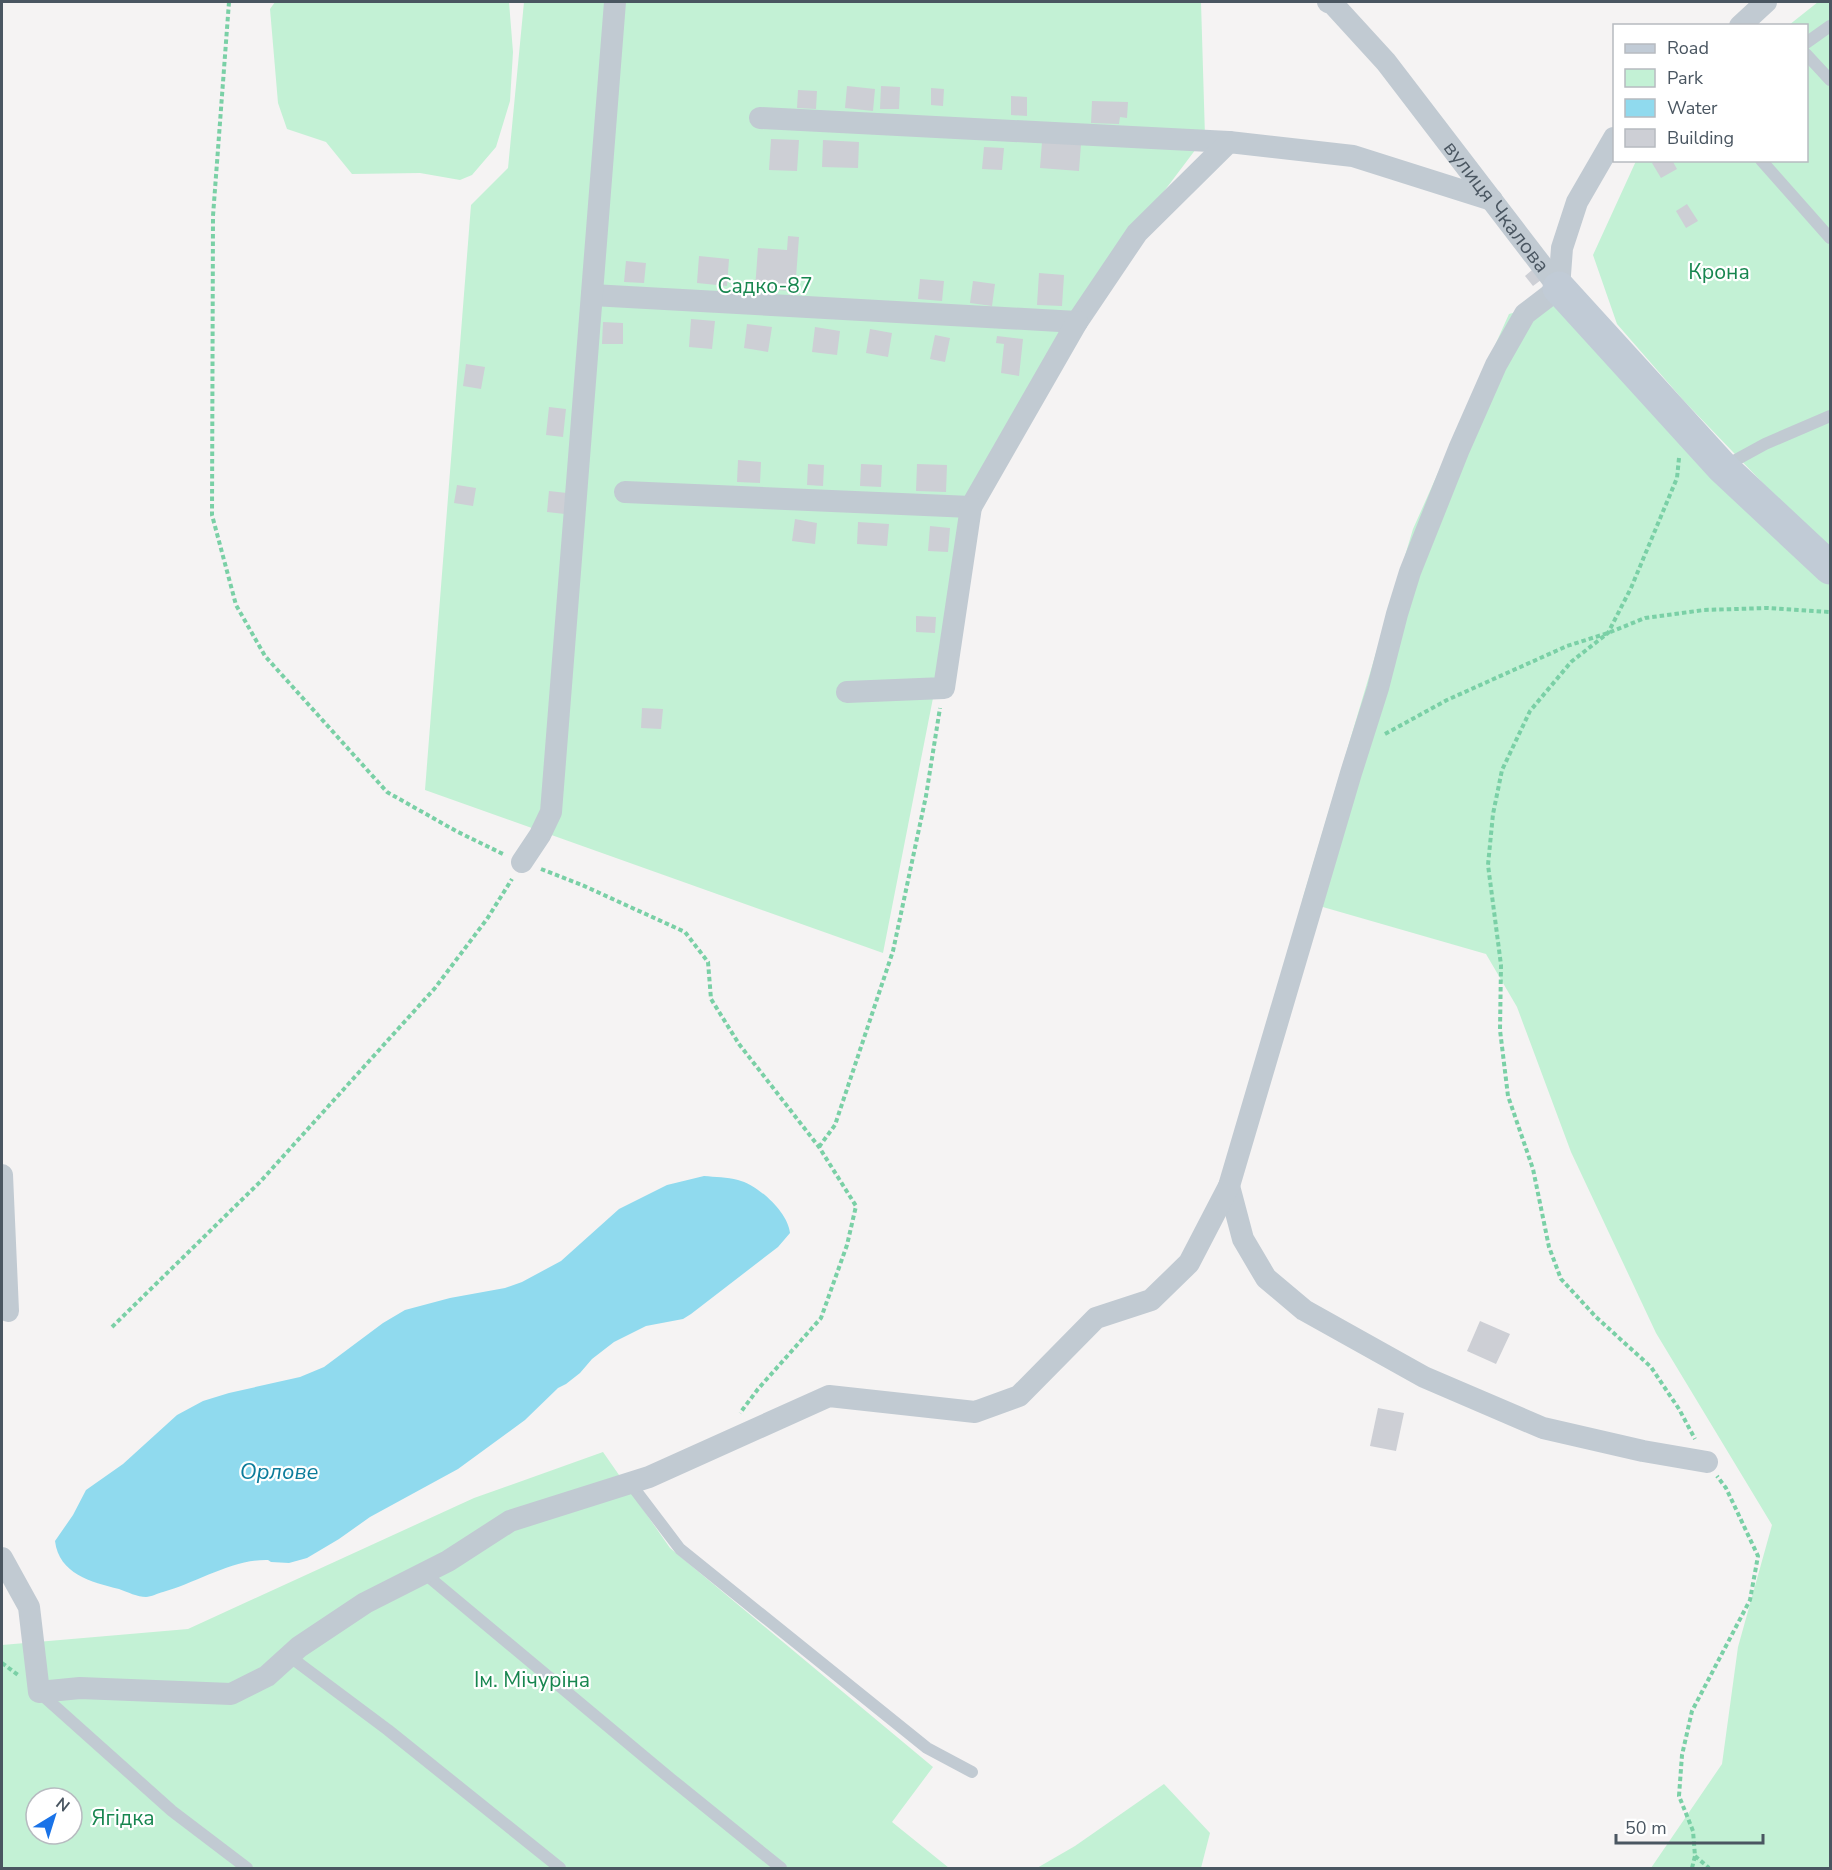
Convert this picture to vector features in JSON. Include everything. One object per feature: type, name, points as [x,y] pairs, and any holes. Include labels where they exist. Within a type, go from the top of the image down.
[{"type":"street","points":[[522,862],[540,835],[551,812],[615,2]]},
{"type":"street","name":"вулиця Чкалова","points":[[1328,2],[1333,4],[1386,62],[1559,288]]},
{"type":"street","points":[[1742,24],[1766,2]]},
{"type":"street","points":[[760,118],[1229,142],[1353,156],[1492,200]]},
{"type":"street","name":"вулиця Чкалова","points":[[1559,288],[1562,248],[1577,202],[1613,140]]},
{"type":"street","points":[[847,692],[944,688],[971,507],[1077,322],[1137,233],[1229,142]]},
{"type":"street","points":[[2,1558],[29,1607],[39,1692],[80,1688],[231,1694],[267,1676],[299,1647],[365,1603],[448,1561],[510,1521],[648,1477],[829,1396],[975,1412],[1020,1396],[1096,1318],[1151,1300],[1189,1263],[1229,1186],[1347,784],[1378,688],[1410,572],[1459,449],[1496,365],[1525,314],[1559,288],[1722,467],[1830,568]]},
{"type":"street","points":[[592,295],[1077,322]]},
{"type":"street","points":[[625,492],[971,507]]},
{"type":"street","points":[[2,1175],[8,1311]]},
{"type":"street","points":[[1229,1186],[1243,1239],[1266,1278],[1304,1310],[1424,1377],[1544,1428],[1642,1451],[1707,1462]]},
{"type":"lane","points":[[1808,42],[1830,26]]},
{"type":"lane","points":[[1808,56],[1830,80]]},
{"type":"lane","points":[[1763,162],[1830,238]]},
{"type":"lane","points":[[1722,467],[1765,444],[1830,416]]},
{"type":"lane","points":[[630,1483],[680,1549],[927,1748],[972,1772]]},
{"type":"lane","points":[[424,1573],[781,1869]]},
{"type":"lane","points":[[290,1656],[388,1730],[560,1869]]},
{"type":"lane","points":[[39,1692],[172,1811],[247,1869]]},
{"type":"path","points":[[229,2],[213,216],[212,515],[236,605],[265,656],[387,792],[456,831],[685,932],[708,962],[711,999],[739,1044],[819,1147],[856,1206],[846,1245],[821,1317],[739,1414]]},
{"type":"path","points":[[1682,424],[1677,478],[1608,633],[1571,662],[1530,711],[1502,770],[1493,814],[1488,865],[1501,966],[1500,1030],[1508,1096],[1533,1169],[1550,1247],[1561,1279],[1596,1317],[1651,1367],[1679,1409],[1707,1462],[1726,1488],[1758,1556],[1750,1600],[1692,1711],[1682,1755],[1679,1796],[1693,1831],[1695,1856],[1692,1869]]},
{"type":"path","points":[[1377,742],[1384,734],[1448,700],[1567,646],[1645,618],[1704,610],[1767,608],[1830,612]]},
{"type":"path","points":[[819,1147],[835,1125],[894,951],[926,796],[944,688]]},
{"type":"path","points":[[112,1327],[260,1182],[435,988],[487,919],[522,862]]},
{"type":"path","points":[[1695,1856],[1709,1869]]},
{"type":"green space","points":[[275,2],[509,2],[513,52],[510,101],[496,147],[472,175],[460,180],[420,173],[352,174],[326,142],[287,129],[278,103],[270,9]]},
{"type":"green space","name":"Садко-87","points":[[524,2],[1201,2],[1205,137],[1085,296],[967,500],[933,698],[883,953],[425,790],[471,205],[508,168]]},
{"type":"green space","name":"Крона","points":[[1818,2],[1830,2],[1830,550],[1684,401],[1617,324],[1593,255],[1636,162],[1808,162],[1808,24],[1790,24]]},
{"type":"green space","points":[[1558,300],[1830,577],[1830,1868],[1651,1868],[1722,1764],[1738,1647],[1772,1525],[1656,1333],[1571,1152],[1517,1007],[1486,954],[1302,901],[1413,529],[1509,314]]},
{"type":"green space","name":"Ім. Мічуріна","points":[[603,1452],[670,1548],[933,1767],[892,1822],[949,1868],[2,1868],[2,1645],[188,1629],[474,1498]]},
{"type":"green space","points":[[1164,1784],[1210,1833],[1201,1868],[1037,1868],[1075,1846]]},
{"type":"water","name":"Орлове","points":[[704,1176],[734,1179],[754,1187],[778,1208],[790,1233],[778,1247],[683,1319],[646,1326],[614,1342],[592,1359],[580,1373],[558,1388],[525,1420],[458,1469],[370,1517],[307,1558],[289,1563],[268,1560],[241,1563],[150,1596],[136,1595],[78,1575],[63,1561],[55,1541],[73,1515],[86,1490],[123,1464],[177,1415],[203,1401],[300,1377],[324,1367],[383,1323],[405,1310],[450,1298],[505,1288],[522,1282],[561,1261],[619,1209],[667,1185]]},
{"type":"building","points":[[847,86],[875,89],[873,111],[845,108]]},
{"type":"building","points":[[881,86],[900,87],[899,109],[880,109]]},
{"type":"building","points":[[931,88],[944,89],[943,106],[931,105]]},
{"type":"building","points":[[798,90],[817,91],[816,109],[797,108]]},
{"type":"building","points":[[1011,96],[1027,97],[1027,116],[1011,115]]},
{"type":"building","points":[[1092,101],[1128,102],[1127,118],[1120,117],[1119,124],[1091,123]]},
{"type":"building","points":[[771,139],[799,140],[797,171],[769,170]]},
{"type":"building","points":[[823,140],[859,142],[858,168],[822,167]]},
{"type":"building","points":[[1042,142],[1081,144],[1079,171],[1040,168]]},
{"type":"building","points":[[984,147],[1004,148],[1002,170],[982,169]]},
{"type":"building","points":[[1673,162],[1677,169],[1661,178],[1652,163]]},
{"type":"building","points":[[1687,204],[1698,221],[1686,228],[1676,211]]},
{"type":"building","points":[[788,236],[799,237],[795,291],[755,289],[758,248],[787,250]]},
{"type":"building","points":[[699,256],[729,259],[727,286],[697,283]]},
{"type":"building","points":[[626,261],[646,263],[644,283],[624,282]]},
{"type":"building","points":[[1532,270],[1541,280],[1533,286],[1525,276]]},
{"type":"building","points":[[1039,273],[1064,275],[1062,306],[1037,305]]},
{"type":"building","points":[[920,279],[944,281],[942,301],[918,299]]},
{"type":"building","points":[[973,281],[995,284],[992,306],[970,303]]},
{"type":"building","points":[[691,319],[715,321],[712,349],[689,347]]},
{"type":"building","points":[[603,322],[623,323],[623,344],[602,344]]},
{"type":"building","points":[[747,324],[772,327],[768,352],[744,348]]},
{"type":"building","points":[[815,327],[840,331],[837,355],[812,352]]},
{"type":"building","points":[[870,329],[892,333],[888,357],[866,353]]},
{"type":"building","points":[[935,335],[950,338],[945,362],[930,359]]},
{"type":"building","points":[[997,336],[1023,339],[1019,376],[1001,373],[1004,344],[996,343]]},
{"type":"building","points":[[466,364],[485,367],[481,389],[463,386]]},
{"type":"building","points":[[549,407],[566,409],[563,437],[546,435]]},
{"type":"building","points":[[738,460],[761,462],[760,483],[737,482]]},
{"type":"building","points":[[808,464],[824,465],[823,486],[807,485]]},
{"type":"building","points":[[861,464],[882,465],[881,487],[860,486]]},
{"type":"building","points":[[917,464],[947,465],[946,492],[916,491]]},
{"type":"building","points":[[457,485],[476,488],[473,506],[454,503]]},
{"type":"building","points":[[549,491],[567,493],[565,514],[547,512]]},
{"type":"building","points":[[795,519],[817,523],[815,544],[792,541]]},
{"type":"building","points":[[858,522],[889,524],[887,546],[857,544]]},
{"type":"building","points":[[930,526],[950,528],[948,552],[928,551]]},
{"type":"building","points":[[916,616],[936,617],[935,633],[916,632]]},
{"type":"building","points":[[642,708],[663,709],[661,729],[641,728]]},
{"type":"building","points":[[1480,1321],[1510,1334],[1496,1364],[1467,1351]]},
{"type":"building","points":[[1378,1408],[1404,1413],[1396,1451],[1370,1446]]},
{"type":"park label","name":"Ягідка","points":[[123,1818]]}]
